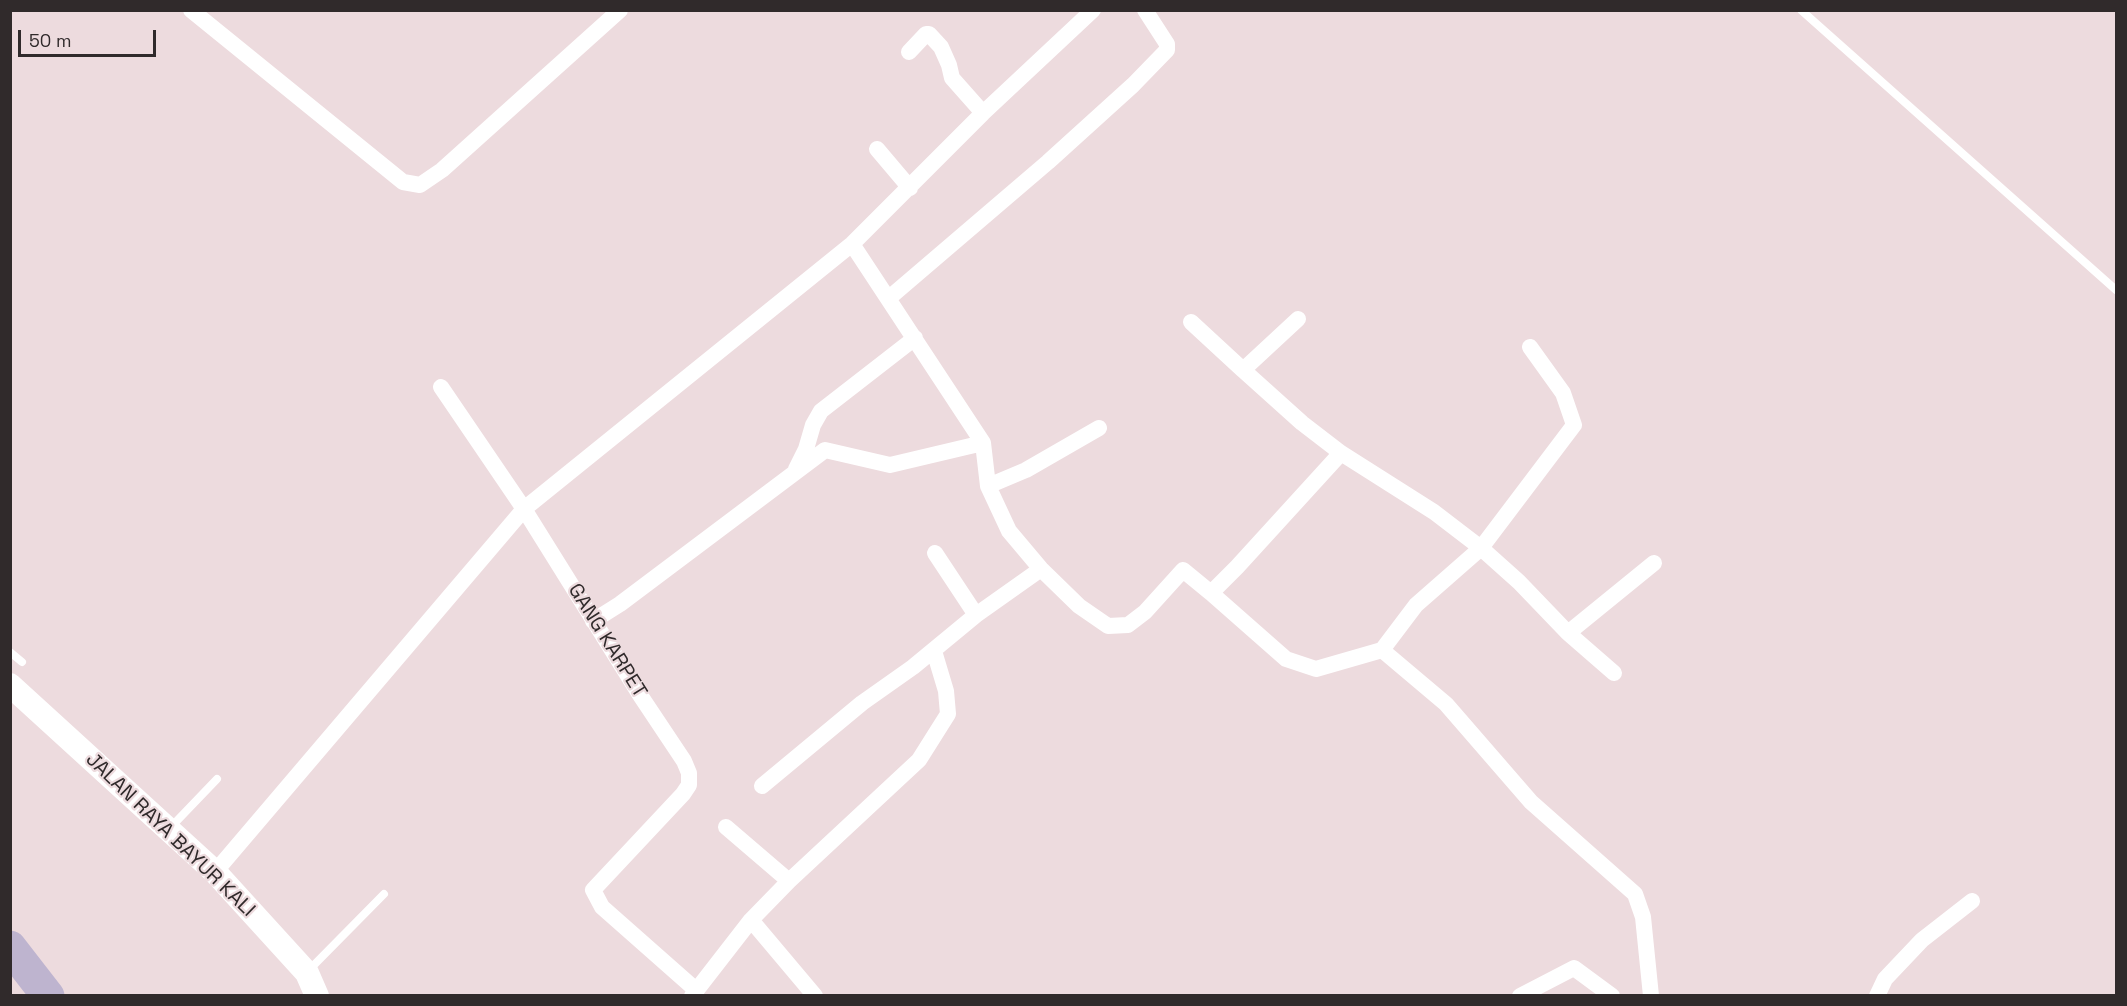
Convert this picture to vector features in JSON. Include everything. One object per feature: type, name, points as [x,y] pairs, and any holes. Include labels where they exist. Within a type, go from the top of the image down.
[{"type":"street","points":[[191,10],[403,182],[420,185],[442,170],[620,10]]},
{"type":"street","points":[[215,872],[524,509],[852,244],[983,113],[1093,10]]},
{"type":"street","points":[[889,298],[1048,162],[1133,85],[1167,50],[1167,44],[1145,10]]},
{"type":"street","points":[[909,52],[926,34],[930,34],[941,47],[949,64],[952,78],[983,113]]},
{"type":"street","points":[[877,149],[910,188]]},
{"type":"street","points":[[852,244],[983,443],[988,486],[1009,531],[1041,569],[1079,606],[1108,626],[1128,625],[1145,612],[1183,570],[1286,659],[1316,669],[1382,650],[1416,605],[1482,548],[1574,425],[1563,393],[1530,347]]},
{"type":"street","points":[[1243,370],[1298,320]]},
{"type":"street","points":[[1191,322],[1302,423],[1341,453],[1434,512],[1482,548],[1519,582],[1568,633],[1614,673]]},
{"type":"street","points":[[795,472],[813,425],[821,411],[915,338]]},
{"type":"street","name":"GANG KARPET","points":[[441,387],[524,509],[684,761],[689,773],[689,784],[683,794],[593,890],[602,907],[694,993]]},
{"type":"street","points":[[988,486],[1026,470],[1099,428]]},
{"type":"street","points":[[593,621],[620,604],[825,450],[890,465],[983,443]]},
{"type":"street","points":[[1199,583],[1237,567],[1341,453]]},
{"type":"street","points":[[935,553],[976,615]]},
{"type":"street","points":[[1568,633],[1654,563]]},
{"type":"street","points":[[762,786],[862,703],[934,651],[976,615],[1041,569]]},
{"type":"street","points":[[1382,650],[1446,704],[1531,802],[1635,894],[1643,917],[1651,996]]},
{"type":"street","points":[[694,993],[751,920],[789,881],[919,760],[948,714],[946,691],[934,651]]},
{"type":"street","name":"JALAN RAYA BAYUR KALI","points":[[10,685],[215,872],[307,973],[317,996]]},
{"type":"street","points":[[726,827],[789,881]]},
{"type":"street","points":[[1877,996],[1885,979],[1922,940],[1972,901]]},
{"type":"street","points":[[751,920],[815,996]]},
{"type":"street","points":[[1520,996],[1574,968],[1612,996]]},
{"type":"lane","points":[[1801,10],[2116,290]]},
{"type":"lane","points":[[10,652],[22,662]]},
{"type":"lane","points":[[169,830],[217,778]]},
{"type":"lane","points":[[307,973],[384,894]]},
{"type":"waterway","points":[[10,947],[48,996]]}]
